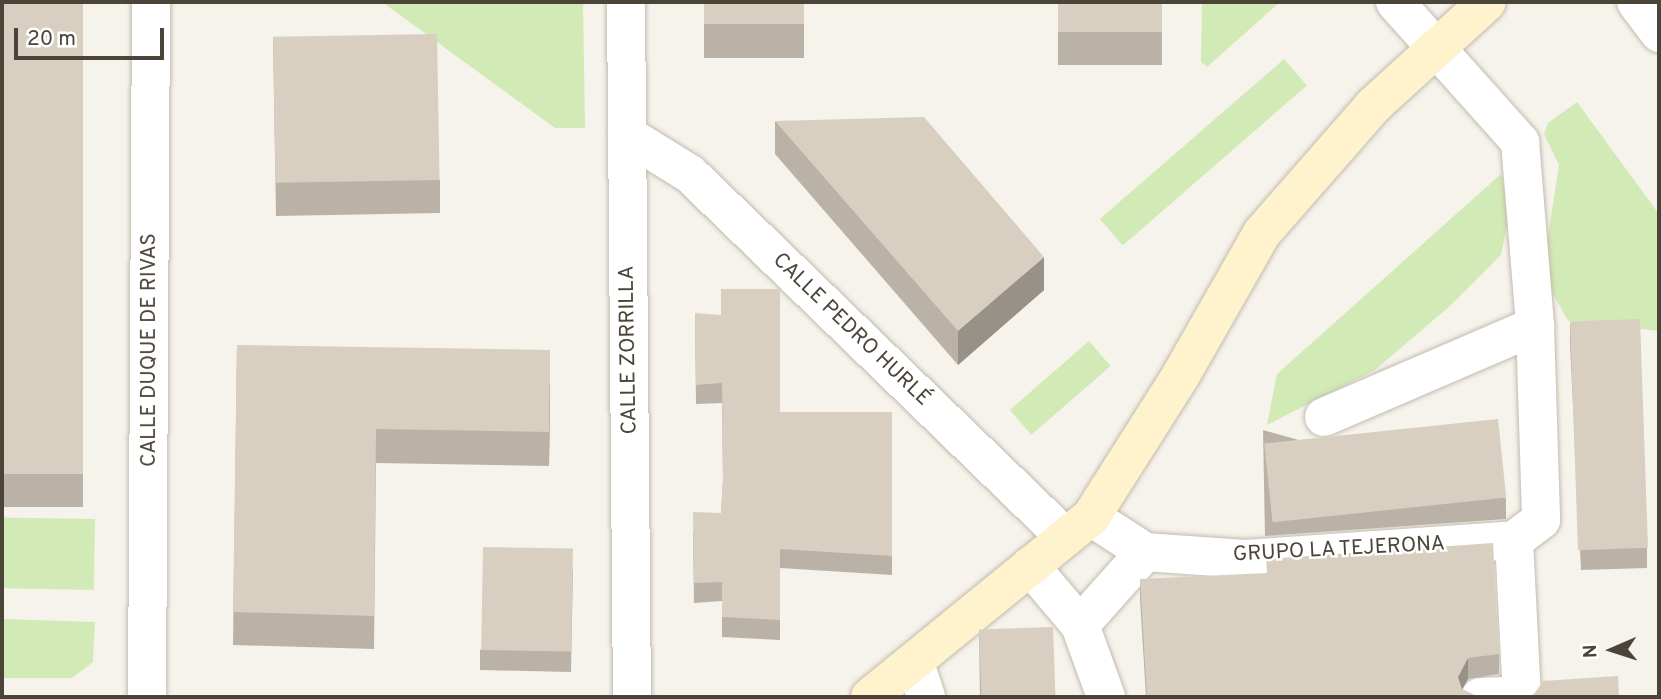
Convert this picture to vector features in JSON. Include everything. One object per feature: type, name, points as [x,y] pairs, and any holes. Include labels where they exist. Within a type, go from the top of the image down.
[{"type":"street","name":"CALLE DUQUE DE RIVAS","points":[[147,697],[150,2]]},
{"type":"street","name":"CALLE ZORRILLA","points":[[626,2],[632,697]]},
{"type":"street","points":[[1395,2],[1438,47],[1520,142],[1535,326],[1541,520],[1514,540],[1522,696],[1480,697]]},
{"type":"street","points":[[870,697],[921,680],[1030,566],[1078,527],[1181,375],[1262,233],[1373,106],[1487,2]]},
{"type":"street","points":[[1636,2],[1659,33]]},
{"type":"street","name":"CALLE PEDRO HURLÉ","points":[[627,135],[690,174],[1078,527]]},
{"type":"street","points":[[1324,417],[1535,326]]},
{"type":"street","name":"GRUPO LA TEJERONA","points":[[1078,527],[1145,552],[1245,559],[1514,540]]},
{"type":"street","points":[[1080,625],[1145,552]]},
{"type":"street","points":[[1030,566],[1080,625],[1106,697]]},
{"type":"green space","points":[[382,2],[583,2],[585,128],[555,128]]},
{"type":"green space","points":[[1202,2],[1280,2],[1207,67],[1201,62]]},
{"type":"green space","points":[[1284,59],[1307,85],[1123,245],[1100,219]]},
{"type":"green space","points":[[1577,102],[1659,214],[1659,331],[1568,321],[1547,283],[1546,249],[1559,165],[1544,134],[1548,123]]},
{"type":"green space","points":[[1501,174],[1510,212],[1501,255],[1450,306],[1375,370],[1267,425],[1277,374]]},
{"type":"green space","points":[[1089,341],[1111,366],[1031,435],[1010,410]]},
{"type":"green space","points":[[2,517],[95,519],[94,590],[2,588]]},
{"type":"green space","points":[[2,619],[95,622],[93,662],[72,678],[2,678]]},
{"type":"building","points":[[2,2],[83,2],[83,474],[2,474]]},
{"type":"building","points":[[704,2],[804,2],[804,24],[704,24]]},
{"type":"building","points":[[1058,2],[1162,2],[1162,32],[1058,32]]},
{"type":"building","points":[[437,34],[440,180],[276,183],[273,37]]},
{"type":"building","points":[[924,117],[1044,257],[958,331],[775,121]]},
{"type":"building","points":[[721,289],[780,289],[780,412],[892,412],[892,556],[780,549],[780,620],[722,617],[722,582],[694,583],[693,512],[721,513],[723,477],[722,383],[696,385],[695,313],[721,315]]},
{"type":"building","points":[[1640,319],[1648,548],[1578,550],[1570,321]]},
{"type":"building","points":[[237,345],[550,350],[549,432],[376,429],[374,616],[233,612]]},
{"type":"building","points":[[1498,419],[1506,498],[1273,522],[1264,444]]},
{"type":"building","points":[[1493,543],[1499,654],[1468,658],[1458,677],[1462,689],[1478,697],[1147,697],[1140,579],[1267,573],[1266,559]]},
{"type":"building","points":[[483,547],[573,549],[571,652],[481,650]]},
{"type":"building","points":[[1053,627],[1055,697],[981,697],[979,630]]},
{"type":"building","points":[[1618,676],[1619,697],[1526,697],[1534,694],[1543,681]]}]
